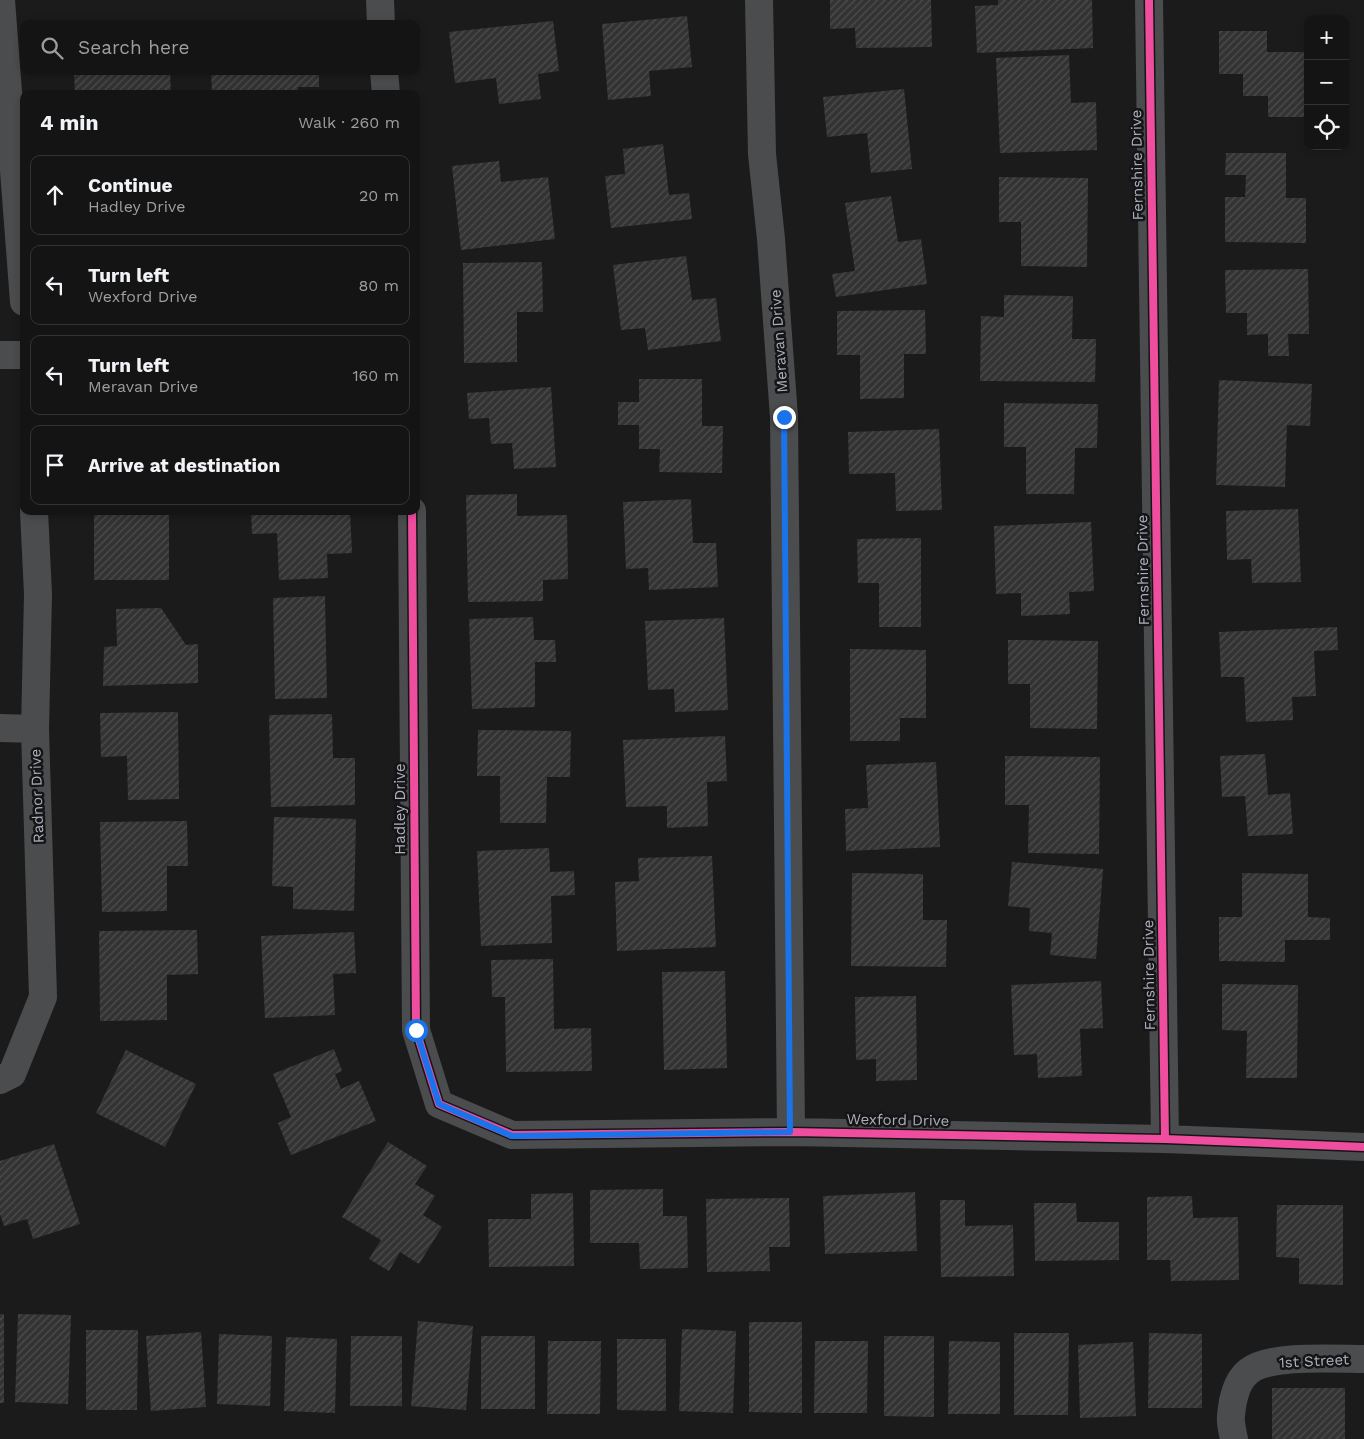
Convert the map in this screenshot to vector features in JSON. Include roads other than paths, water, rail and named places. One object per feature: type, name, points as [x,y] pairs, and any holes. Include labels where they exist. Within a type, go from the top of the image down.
[{"type":"street","points":[[1,0],[20,249]]},
{"type":"street","points":[[380,0],[381,20]]},
{"type":"street","name":"Meravan Drive","points":[[759,0],[762,154],[771,239],[784,417],[790,1132]]},
{"type":"street","name":"Fernshire Drive","points":[[1149,0],[1165,1139]]},
{"type":"street","points":[[384,75],[386,90]]},
{"type":"street","points":[[0,355],[20,355]]},
{"type":"street","name":"Radnor Drive","points":[[6,1077],[43,996],[35,729],[38,594],[34,515]]},
{"type":"street","name":"Hadley Drive","points":[[412,515],[416,1030],[439,1104]]},
{"type":"street","points":[[0,728],[35,729]]},
{"type":"street","name":"Wexford Drive","points":[[439,1104],[512,1136],[790,1132],[1165,1139],[1364,1147]]},
{"type":"street","name":"1st Street","points":[[1234,1439],[1230,1420],[1236,1386],[1250,1370],[1275,1361],[1295,1359],[1364,1359]]}]
